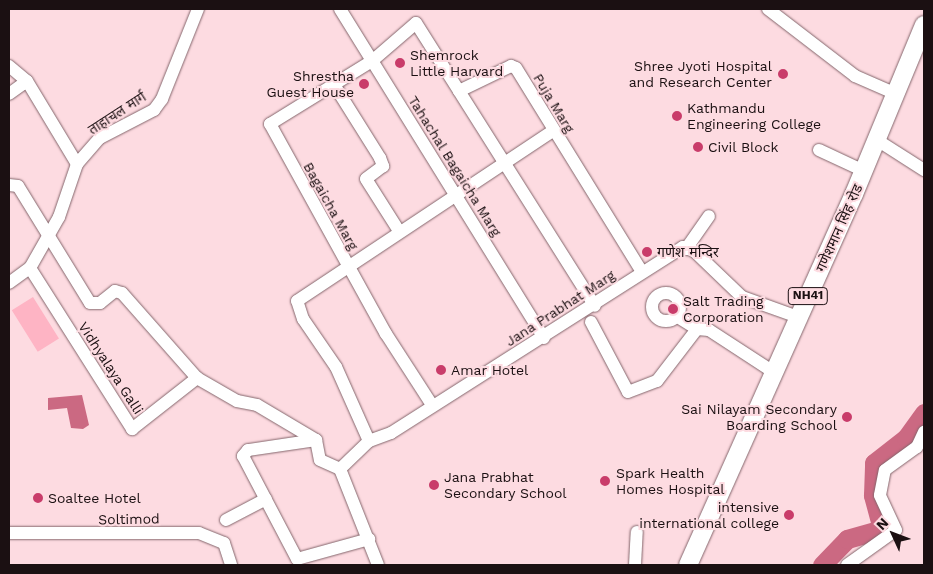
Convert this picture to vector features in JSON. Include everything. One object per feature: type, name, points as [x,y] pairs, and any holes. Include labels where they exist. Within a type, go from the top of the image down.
[{"type":"highway","name":"गणेशमान सिंह रोड","points":[[688,565],[775,373],[923,33]]},
{"type":"street","name":"ताहाचल मार्ग","points":[[9,283],[30,268],[46,237],[60,217],[76,164],[100,138],[154,110],[162,99],[198,9]]},
{"type":"street","name":"Tahachal Bagaicha Marg","points":[[340,9],[544,338]]},
{"type":"street","points":[[768,9],[855,76],[896,94]]},
{"type":"street","points":[[372,61],[416,23],[506,162],[595,306]]},
{"type":"street","name":"Bagaicha Marg","points":[[372,61],[333,83],[270,124],[350,270],[432,405]]},
{"type":"street","points":[[9,66],[27,81],[76,164]]},
{"type":"street","name":"Puja Marg","points":[[459,91],[511,66],[642,272]]},
{"type":"street","points":[[9,94],[27,81]]},
{"type":"street","points":[[333,83],[380,158],[383,166],[366,179],[399,231]]},
{"type":"street","points":[[369,441],[336,367],[303,319],[297,301],[350,270],[399,231],[456,198],[553,131]]},
{"type":"street","points":[[877,140],[924,170]]},
{"type":"street","points":[[819,150],[864,171]]},
{"type":"street","points":[[9,185],[18,186],[46,237],[90,303],[100,303],[115,291],[122,293],[197,378],[237,401],[257,405],[316,440],[320,460],[340,469],[378,565]]},
{"type":"street","points":[[709,216],[686,248],[742,297],[798,317]]},
{"type":"street","name":"Jana Prabhat Marg","points":[[340,469],[369,441],[391,433],[432,405],[595,306],[642,272],[686,248]]},
{"type":"street","name":"Vidhyalaya Galli","points":[[30,268],[132,429],[197,378]]},
{"type":"street","points":[[676,316],[697,329],[710,330],[775,373]]},
{"type":"street","points":[[591,322],[628,392],[657,381],[697,329]]},
{"type":"street","points":[[847,565],[896,530],[880,495],[885,470],[917,447],[924,432]]},
{"type":"street","points":[[316,440],[245,453],[297,559],[369,539]]},
{"type":"street","points":[[226,520],[266,499]]},
{"type":"street","points":[[635,565],[637,532]]},
{"type":"street","name":"Soltimod","points":[[9,533],[199,533],[224,543],[231,565]]},
{"type":"shaded area","points":[[33,297],[59,339],[38,352],[12,310]]},
{"type":"shaded area","points":[[82,395],[89,425],[83,429],[71,428],[67,408],[48,410],[48,398]]},
{"type":"waterway","points":[[822,565],[847,539],[882,529],[873,495],[874,463],[906,438],[924,413]]},
{"type":"place","name":"Shemrock Little Harvard","points":[[400,63]]},
{"type":"place","name":"Shree Jyoti Hospital and Research Center","points":[[783,74]]},
{"type":"place","name":"Shrestha Guest House","points":[[364,84]]},
{"type":"place","name":"Kathmandu Engineering College","points":[[677,116]]},
{"type":"place","name":"Civil Block","points":[[698,147]]},
{"type":"place","name":"गणेश मन्दिर","points":[[647,252]]},
{"type":"place","name":"Salt Trading Corporation","points":[[673,309]]},
{"type":"place","name":"Amar Hotel","points":[[441,370]]},
{"type":"place","name":"Sai Nilayam Secondary Boarding School","points":[[847,417]]},
{"type":"place","name":"Spark Health Homes Hospital","points":[[605,481]]},
{"type":"place","name":"Jana Prabhat Secondary School","points":[[434,485]]},
{"type":"place","name":"Soaltee Hotel","points":[[38,498]]},
{"type":"place","name":"intensive international college","points":[[789,515]]}]
